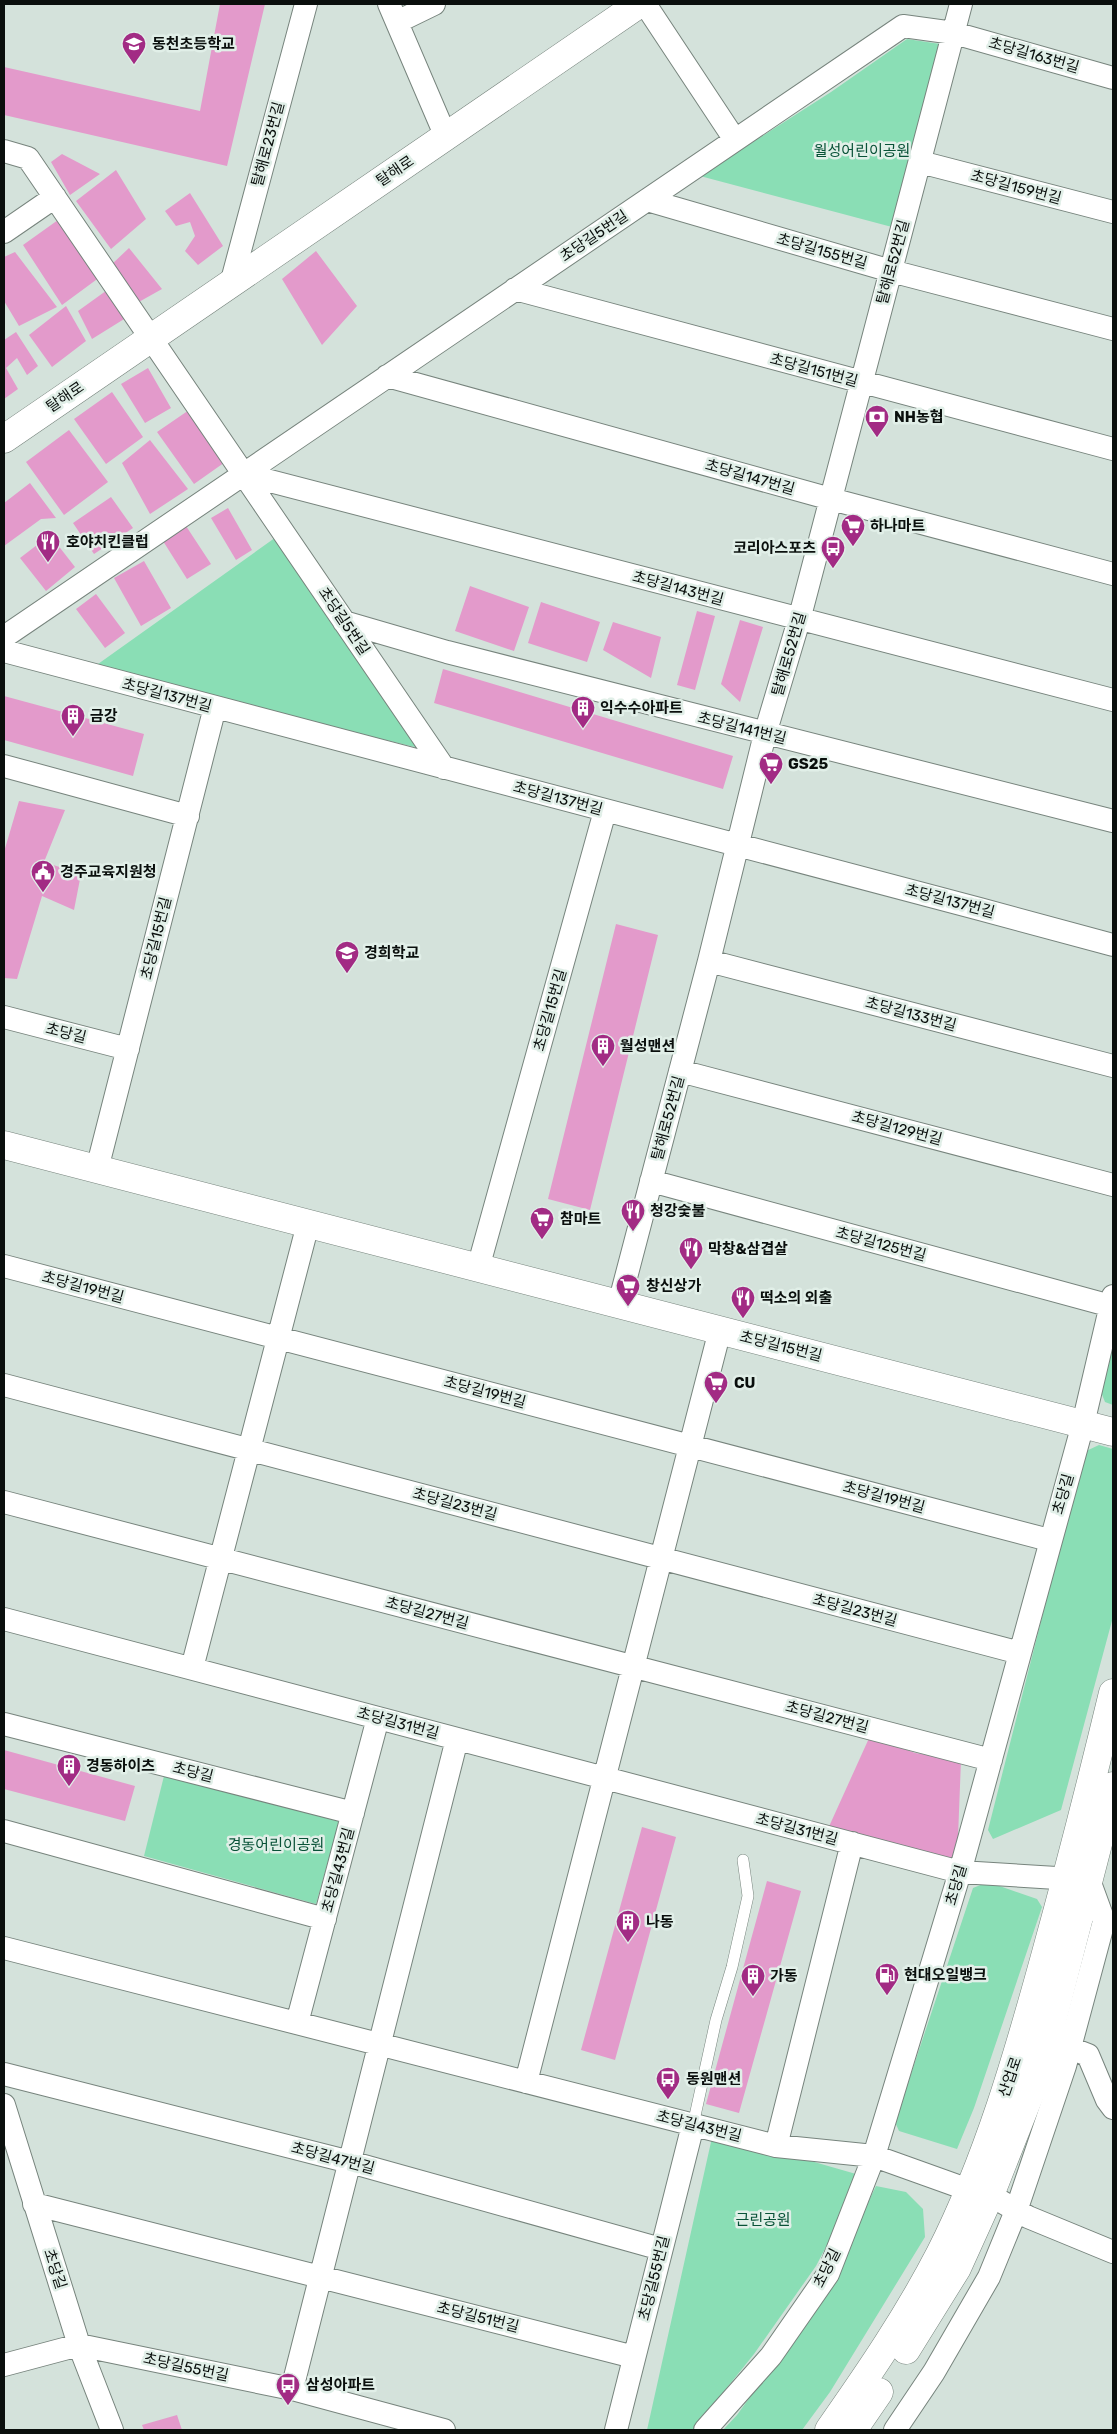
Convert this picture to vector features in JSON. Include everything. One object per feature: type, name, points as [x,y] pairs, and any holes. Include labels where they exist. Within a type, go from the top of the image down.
[{"type":"street","name":"탈해로23번길","points":[[231,284],[306,4]]},
{"type":"street","points":[[434,4],[393,13],[446,137]]},
{"type":"street","name":"탈해로","points":[[4,439],[640,4]]},
{"type":"street","points":[[645,4],[735,140]]},
{"type":"street","name":"탈해로52번길","points":[[619,1304],[709,961],[765,734],[799,620],[962,4]]},
{"type":"street","name":"초당길5번길","points":[[4,637],[903,26],[954,33]]},
{"type":"street","name":"초당길163번길","points":[[954,33],[1113,78]]},
{"type":"street","points":[[4,151],[28,158],[243,474]]},
{"type":"street","name":"초당길159번길","points":[[920,162],[1113,212]]},
{"type":"street","points":[[4,232],[55,197]]},
{"type":"street","name":"초당길155번길","points":[[647,200],[891,271],[1113,329]]},
{"type":"street","name":"초당길151번길","points":[[515,289],[1113,449]]},
{"type":"street","name":"초당길147번길","points":[[387,376],[831,499],[1113,574]]},
{"type":"street","name":"초당길5번길","points":[[243,474],[444,768]]},
{"type":"street","name":"초당길143번길","points":[[243,474],[799,620],[1113,700]]},
{"type":"street","name":"초당길141번길","points":[[344,622],[447,652],[1113,821]]},
{"type":"street","name":"초당길137번길","points":[[4,651],[605,811],[738,843],[1113,945]]},
{"type":"street","name":"초당길15번길","points":[[97,1169],[215,707]]},
{"type":"street","points":[[4,766],[188,816]]},
{"type":"street","name":"초당길15번길","points":[[478,1268],[605,811]]},
{"type":"street","name":"초당길133번길","points":[[709,961],[1113,1066]]},
{"type":"street","name":"초당길","points":[[4,1017],[128,1049]]},
{"type":"street","name":"초당길129번길","points":[[680,1071],[1113,1185]]},
{"type":"street","name":"초당길15번길","points":[[4,1145],[1113,1432]]},
{"type":"street","name":"초당길125번길","points":[[651,1181],[1112,1301]]},
{"type":"street","points":[[192,1668],[308,1224]]},
{"type":"street","name":"초당길19번길","points":[[4,1266],[1049,1540]]},
{"type":"street","name":"초당길","points":[[705,2430],[771,2356],[828,2274],[874,2156],[960,1872],[1020,1654],[1049,1540],[1083,1424],[1112,1301]]},
{"type":"street","points":[[526,2082],[720,1330]]},
{"type":"street","name":"초당길23번길","points":[[4,1385],[1020,1654]]},
{"type":"street","name":"초당길27번길","points":[[4,1502],[991,1760]]},
{"type":"street","name":"초당길31번길","points":[[4,1618],[960,1872],[1078,1879]]},
{"type":"street","name":"산업로","points":[[829,2430],[889,2345],[940,2254],[979,2192],[1039,2071],[1113,1693]]},
{"type":"street","name":"초당길43번길","points":[[297,2023],[378,1718]]},
{"type":"street","name":"초당길","points":[[4,1724],[353,1813]]},
{"type":"street","points":[[292,2389],[457,1739]]},
{"type":"street","name":"산업로","points":[[1078,1879],[1113,1786]]},
{"type":"street","points":[[4,1831],[325,1919]]},
{"type":"street","points":[[776,2146],[852,1843]]},
{"type":"street","points":[[895,2430],[934,2372],[989,2277],[1016,2210],[1070,2048],[1104,1921],[1078,1879]]},
{"type":"street","name":"초당길43번길","points":[[4,1948],[776,2146],[874,2156],[979,2192],[1113,2252]]},
{"type":"street","points":[[1070,2048],[1088,2055],[1113,2108]]},
{"type":"street","name":"초당길47번길","points":[[4,2074],[350,2162],[662,2249]]},
{"type":"street","name":"초당길","points":[[4,2105],[80,2345],[112,2430]]},
{"type":"street","name":"초당길55번길","points":[[616,2430],[693,2125]]},
{"type":"street","name":"산업로","points":[[853,2430],[957,2268],[979,2192]]},
{"type":"street","name":"초당길51번길","points":[[34,2204],[634,2357]]},
{"type":"street","points":[[4,2365],[80,2345]]},
{"type":"street","name":"초당길55번길","points":[[80,2345],[292,2389],[395,2424],[444,2430]]},
{"type":"lane","points":[[693,2125],[716,2020],[732,1967],[748,1896],[743,1860]]},
{"type":"green space","name":"월성어린이공원","points":[[907,39],[960,47],[907,231],[700,176],[831,92]]},
{"type":"green space","points":[[279,535],[419,748],[91,669]]},
{"type":"green space","points":[[1113,1345],[1113,1405],[1105,1402],[1101,1392]]},
{"type":"green space","points":[[1099,1445],[1113,1449],[1113,1617],[1061,1810],[993,1839],[988,1830],[1084,1452]]},
{"type":"green space","name":"경동어린이공원","points":[[166,1768],[341,1815],[316,1904],[144,1856]]},
{"type":"green space","points":[[988,1882],[1037,1899],[1042,1907],[974,2108],[957,2149],[899,2131],[895,2122],[973,1888]]},
{"type":"green space","name":"근린공원","points":[[713,2133],[863,2176],[816,2266],[754,2354],[693,2430],[647,2430]]},
{"type":"green space","points":[[876,2186],[906,2192],[923,2209],[925,2237],[830,2392],[802,2430],[723,2430],[737,2415],[820,2300]]},
{"type":"building","points":[[220,4],[265,4],[227,166],[4,115],[4,67],[200,111]]},
{"type":"building","points":[[62,154],[100,174],[70,195],[51,162]]},
{"type":"building","points":[[116,170],[146,219],[111,249],[76,201]]},
{"type":"building","points":[[190,193],[223,246],[198,265],[185,251],[195,236],[190,222],[176,226],[165,211]]},
{"type":"building","points":[[58,220],[100,277],[62,305],[23,245]]},
{"type":"building","points":[[129,248],[162,289],[137,303],[110,266]]},
{"type":"building","points":[[316,251],[357,306],[322,345],[282,279]]},
{"type":"building","points":[[15,252],[57,307],[19,326],[4,301],[4,257]]},
{"type":"building","points":[[110,288],[129,316],[92,339],[78,311]]},
{"type":"building","points":[[66,306],[86,341],[52,367],[29,335]]},
{"type":"building","points":[[16,332],[38,366],[27,375],[17,358],[6,368],[18,389],[4,399],[4,340]]},
{"type":"building","points":[[148,368],[171,408],[145,423],[121,384]]},
{"type":"building","points":[[112,392],[143,437],[106,464],[74,419]]},
{"type":"building","points":[[192,408],[228,460],[194,484],[157,432]]},
{"type":"building","points":[[69,430],[108,482],[64,515],[26,462]]},
{"type":"building","points":[[150,440],[188,489],[150,514],[122,463]]},
{"type":"building","points":[[30,483],[56,518],[41,519],[4,546],[4,503]]},
{"type":"building","points":[[111,497],[133,528],[94,554],[73,523]]},
{"type":"building","points":[[228,508],[252,550],[236,560],[211,518]]},
{"type":"building","points":[[186,526],[211,564],[187,579],[163,541]]},
{"type":"building","name":"호야치킨클럽","points":[[50,535],[75,567],[46,591],[20,558]]},
{"type":"building","points":[[144,561],[171,608],[141,626],[114,578]]},
{"type":"building","points":[[470,586],[529,607],[514,651],[455,631]]},
{"type":"building","points":[[96,594],[125,633],[105,648],[76,609]]},
{"type":"building","points":[[541,602],[600,622],[587,662],[528,643]]},
{"type":"building","points":[[697,611],[715,616],[695,690],[677,685]]},
{"type":"building","points":[[740,620],[763,627],[740,702],[721,684]]},
{"type":"building","points":[[613,622],[661,637],[651,678],[603,650]]},
{"type":"building","name":"익수수아파트","points":[[443,669],[733,756],[723,789],[434,703]]},
{"type":"building","name":"금강","points":[[4,696],[144,734],[133,776],[4,740]]},
{"type":"building","name":"경주교육지원청","points":[[19,801],[65,810],[44,862],[81,874],[74,910],[42,896],[17,979],[4,978],[4,852]]},
{"type":"building","name":"월성맨션","points":[[616,924],[658,935],[590,1210],[548,1199]]},
{"type":"building","points":[[870,1736],[915,1753],[961,1760],[957,1863],[827,1831]]},
{"type":"building","name":"경동하이츠","points":[[4,1750],[135,1786],[125,1821],[4,1789]]},
{"type":"building","name":"나동","points":[[642,1827],[676,1837],[615,2060],[581,2050]]},
{"type":"building","name":"가동","points":[[767,1881],[801,1891],[739,2113],[706,2104]]},
{"type":"building","points":[[177,2415],[182,2430],[144,2430],[142,2425]]},
{"type":"place","name":"동천초등학교","points":[[134,65]]},
{"type":"place","name":"NH농협","points":[[877,438]]},
{"type":"place","name":"하나마트","points":[[853,547]]},
{"type":"place","name":"호야치킨클럽","points":[[48,563]]},
{"type":"place","name":"코리아스포츠","points":[[833,569]]},
{"type":"place","name":"익수수아파트","points":[[583,729]]},
{"type":"place","name":"금강","points":[[73,737]]},
{"type":"place","name":"GS25","points":[[771,785]]},
{"type":"place","name":"경주교육지원청","points":[[43,893]]},
{"type":"place","name":"경희학교","points":[[347,974]]},
{"type":"place","name":"월성맨션","points":[[603,1067]]},
{"type":"place","name":"청강숯불","points":[[633,1232]]},
{"type":"place","name":"참마트","points":[[542,1240]]},
{"type":"place","name":"막창&삼겹살","points":[[691,1270]]},
{"type":"place","name":"창신상가","points":[[628,1307]]},
{"type":"place","name":"떡소의 외출","points":[[743,1319]]},
{"type":"place","name":"CU","points":[[716,1404]]},
{"type":"place","name":"경동하이츠","points":[[69,1787]]},
{"type":"place","name":"나동","points":[[628,1943]]},
{"type":"place","name":"현대오일뱅크","points":[[887,1996]]},
{"type":"place","name":"가동","points":[[753,1997]]},
{"type":"place","name":"동원맨션","points":[[668,2100]]},
{"type":"place","name":"삼성아파트","points":[[288,2406]]}]
